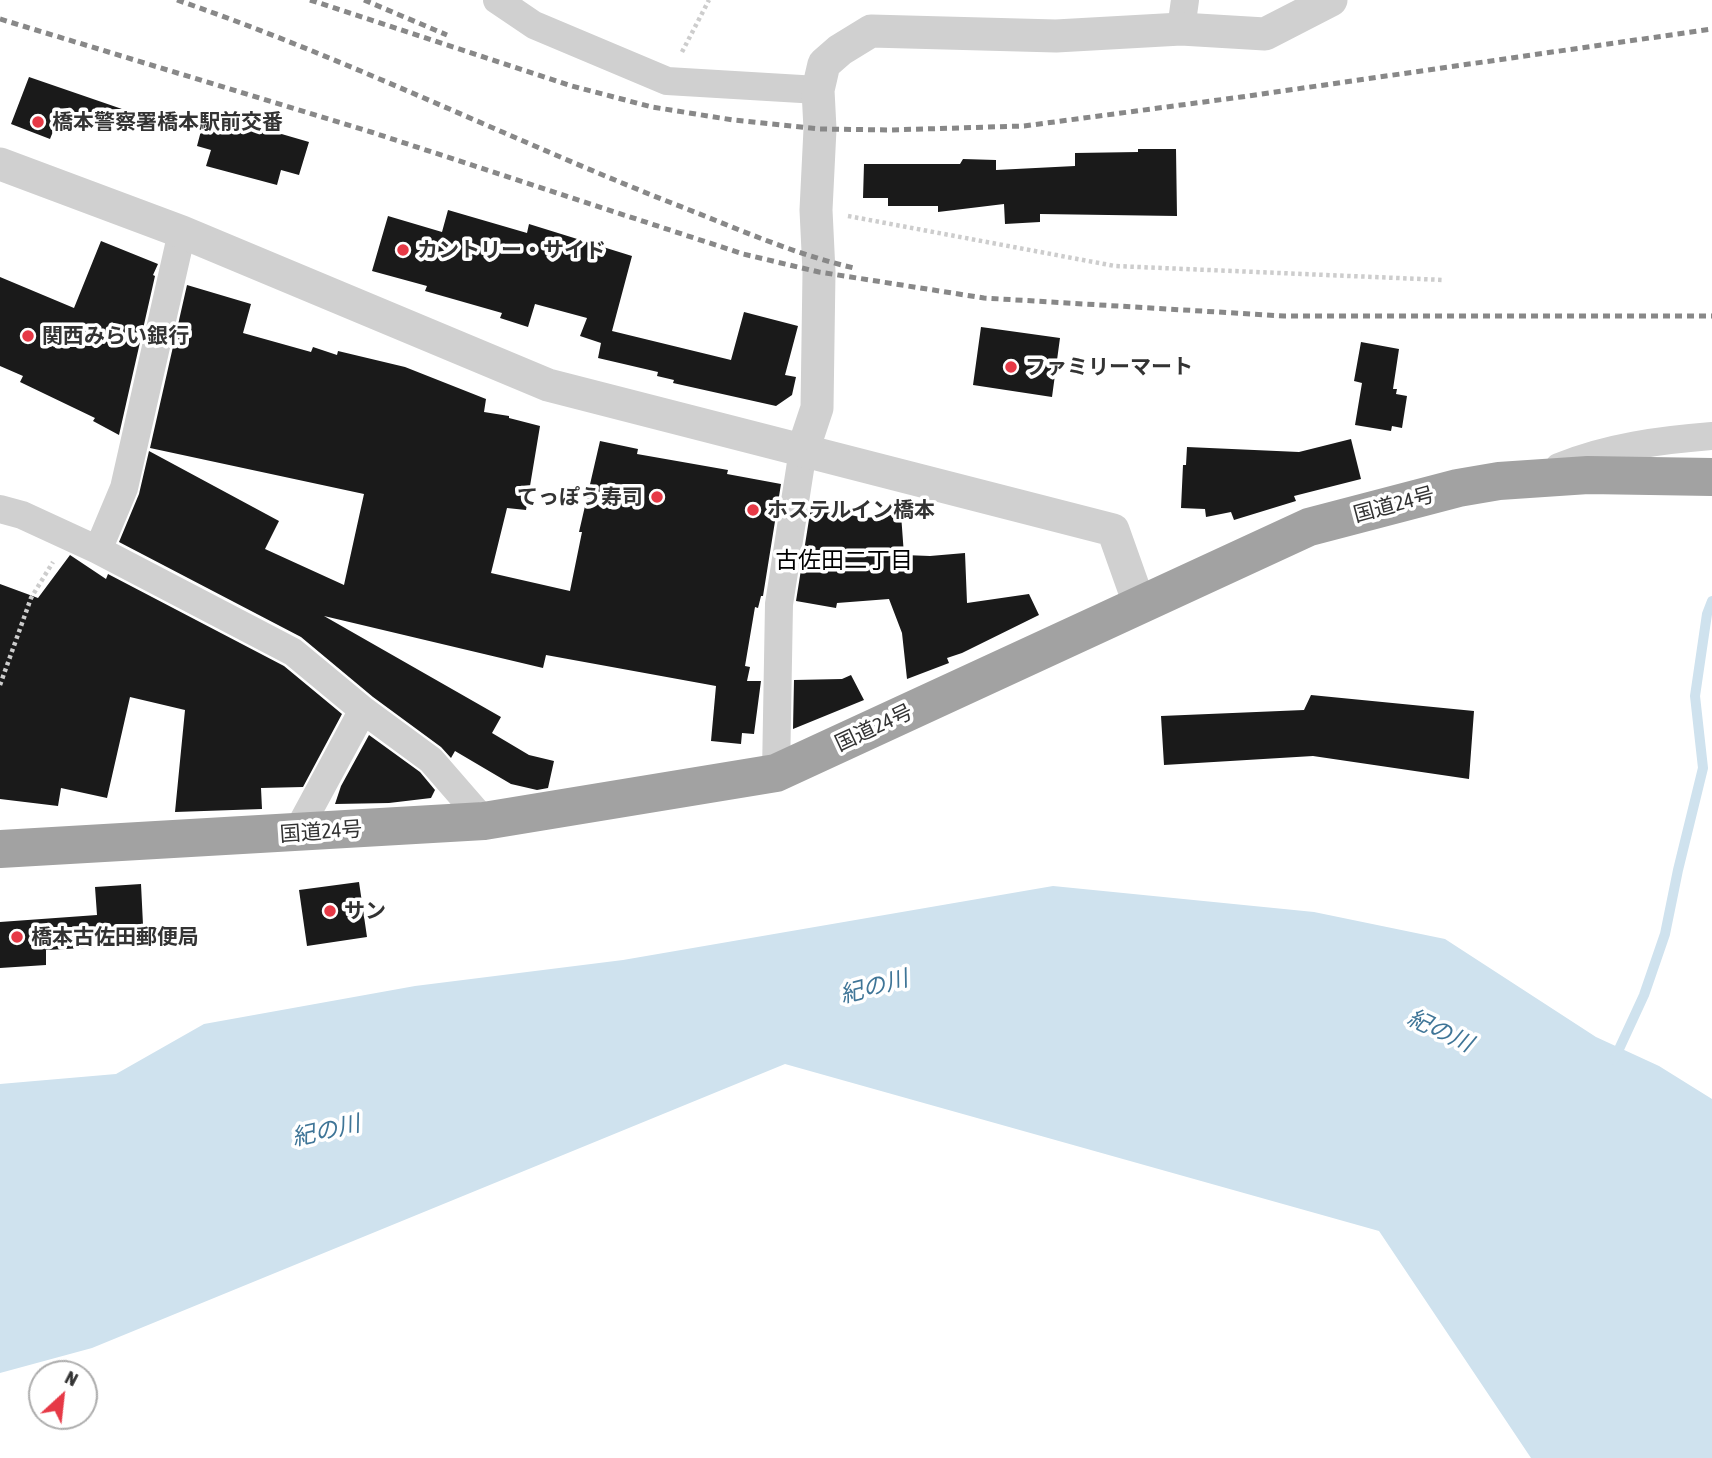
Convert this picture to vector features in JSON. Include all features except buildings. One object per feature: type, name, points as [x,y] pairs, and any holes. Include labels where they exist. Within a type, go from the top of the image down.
[{"type":"highway","name":"国道24号","points":[[0,849],[296,834],[484,821],[776,773],[1310,527],[1458,488],[1499,481],[1588,475],[1712,477]]},
{"type":"street","points":[[497,0],[534,25],[667,81],[818,90]]},
{"type":"street","points":[[776,773],[779,604],[803,450],[817,408],[819,272],[816,210],[820,129],[818,90],[824,64],[840,50],[872,31],[1056,36],[1183,15],[1265,34],[1331,0]]},
{"type":"street","points":[[0,164],[182,232],[548,385],[1113,530],[1140,606]]},
{"type":"street","points":[[98,550],[124,488],[182,232]]},
{"type":"street","points":[[1531,479],[1577,460],[1674,439],[1712,436]]},
{"type":"street","points":[[0,509],[22,515],[98,550],[293,652],[363,710],[431,760],[484,821]]},
{"type":"street","points":[[296,834],[363,710]]},
{"type":"path","points":[[667,81],[709,0]]},
{"type":"path","points":[[816,210],[1115,266],[1444,280]]},
{"type":"path","points":[[0,685],[31,598],[68,537]]},
{"type":"water","name":"紀の川","points":[[1053,886],[1314,912],[1445,939],[1596,1037],[1659,1066],[1712,1099],[1712,1458],[1531,1458],[1379,1231],[785,1064],[92,1348],[48,1360],[28,1360],[28,1365],[0,1373],[0,1084],[116,1074],[204,1024],[415,986],[623,960]]},
{"type":"waterway","points":[[1614,1060],[1644,995],[1665,934],[1703,768],[1695,696],[1707,614],[1712,601]]},
{"type":"railway","points":[[177,0],[300,46],[735,228],[854,268]]},
{"type":"railway","points":[[310,0],[572,86],[652,107],[733,120],[820,129],[1024,126],[1712,29]]},
{"type":"railway","points":[[364,0],[447,35]]},
{"type":"railway","points":[[0,19],[371,132],[743,254],[819,272],[984,298],[1284,316],[1712,316]]},
{"type":"place","name":"橋本警察署橋本駅前交番","points":[[38,122]]},
{"type":"place","name":"カントリー・サイド","points":[[403,250]]},
{"type":"place","name":"関西みらい銀行","points":[[28,336]]},
{"type":"place","name":"ファミリーマート","points":[[1011,367]]},
{"type":"place","name":"てっぽう寿司","points":[[657,497]]},
{"type":"place","name":"ホステルイン橋本","points":[[753,510]]},
{"type":"place","name":"サン","points":[[330,911]]},
{"type":"place","name":"橋本古佐田郵便局","points":[[17,937]]},
{"type":"district","name":"古佐田二丁目","points":[[844,561]]}]
